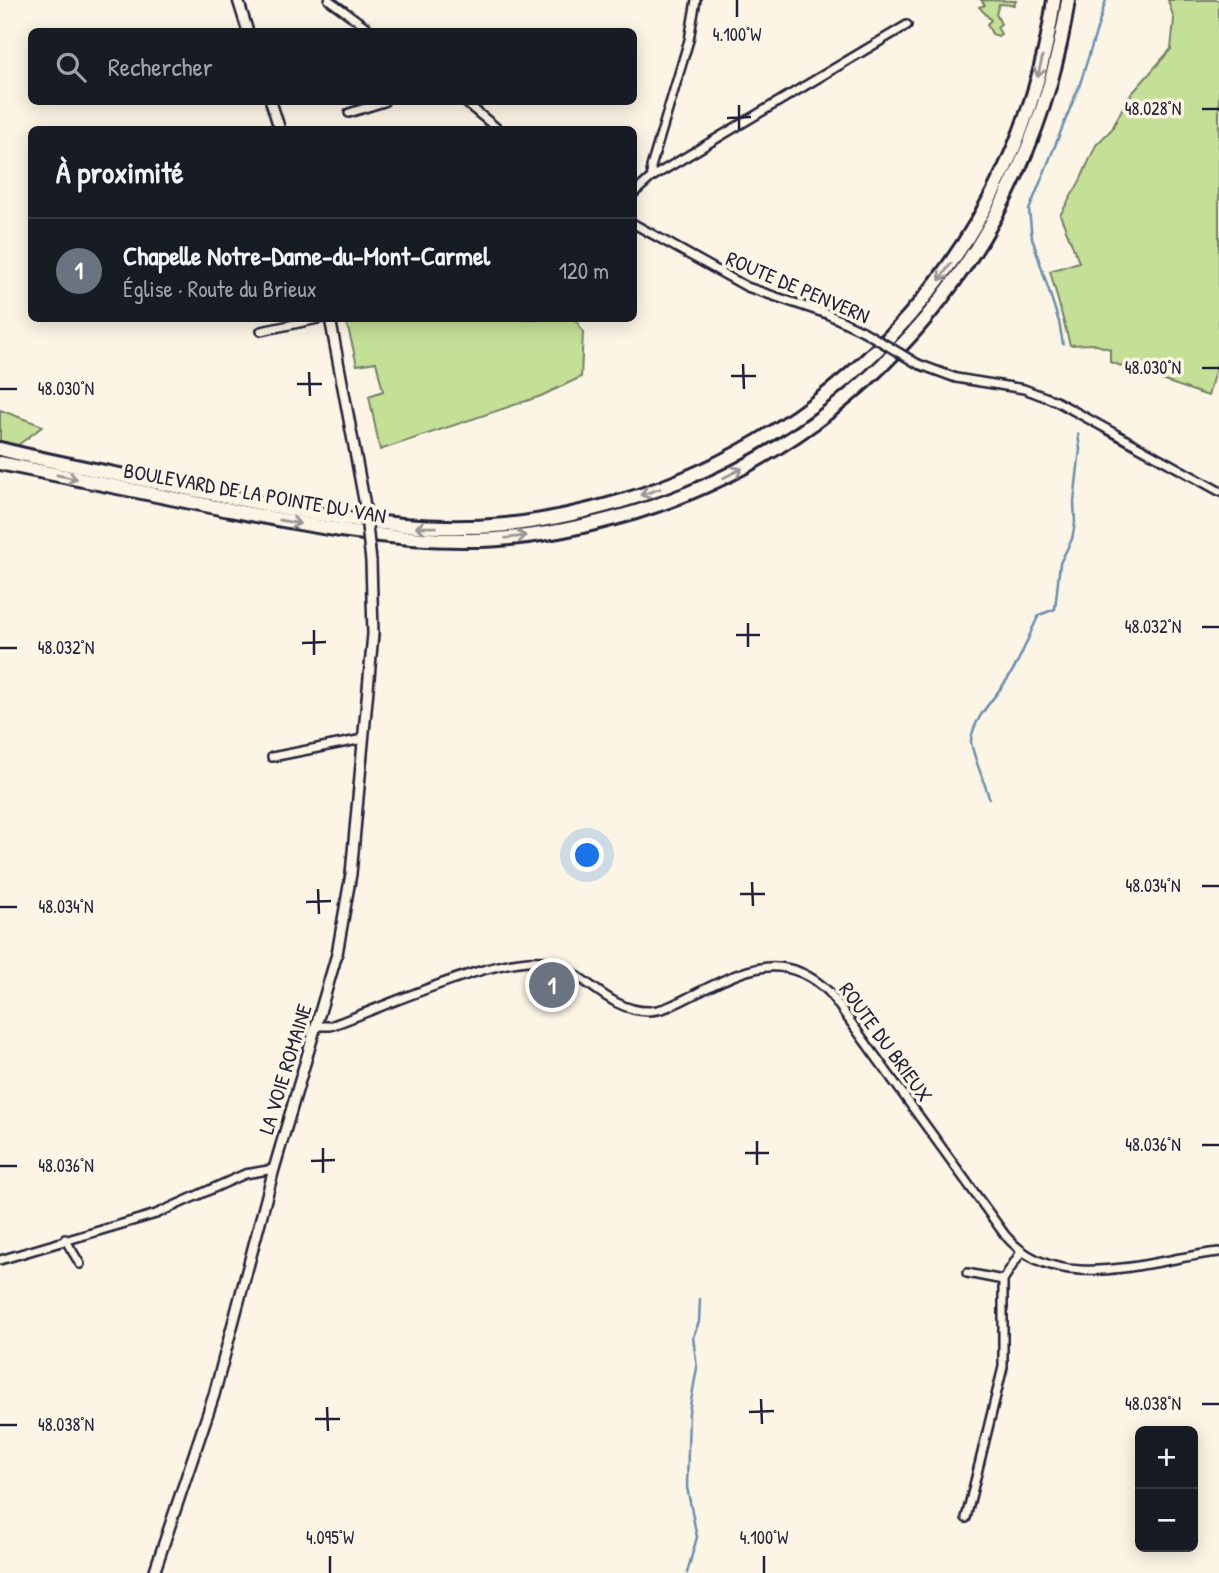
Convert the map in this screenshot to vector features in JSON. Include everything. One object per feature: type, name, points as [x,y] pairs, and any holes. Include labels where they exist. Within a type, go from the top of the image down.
[{"type":"highway","name":"BOULEVARD DE LA POINTE DU VAN","points":[[0,449],[310,513],[425,527],[515,524],[578,513],[643,495],[704,472],[773,434],[836,390],[899,328],[932,290],[975,225],[1016,144],[1042,61],[1054,0]]},
{"type":"highway","name":"BOULEVARD DE LA POINTE DU VAN","points":[[0,463],[285,521],[365,535],[423,539],[492,539],[560,531],[620,517],[687,494],[737,471],[816,422],[889,360],[938,304],[982,241],[1015,181],[1051,88],[1068,0]]},
{"type":"street","points":[[238,0],[247,28]]},
{"type":"street","points":[[329,0],[368,28]]},
{"type":"street","points":[[652,177],[651,167],[689,40],[696,0]]},
{"type":"street","points":[[637,190],[652,177],[907,25]]},
{"type":"street","points":[[272,105],[279,126]]},
{"type":"street","points":[[349,113],[374,105]]},
{"type":"street","points":[[469,105],[494,126]]},
{"type":"street","name":"ROUTE DE PENVERN","points":[[637,226],[747,287],[827,314],[863,331],[918,364],[956,378],[1024,390],[1056,401],[1219,491]]},
{"type":"street","points":[[261,331],[304,322]]},
{"type":"street","name":"LA VOIE ROMAINE","points":[[154,1573],[214,1395],[274,1169],[337,954],[348,903],[374,621],[364,500],[338,389],[330,322]]},
{"type":"street","points":[[272,757],[363,738]]},
{"type":"street","name":"ROUTE DU BRIEUX","points":[[316,1026],[335,1024],[487,969],[524,961],[557,965],[617,1002],[648,1011],[676,1003],[732,977],[770,967],[792,966],[817,980],[829,992],[1005,1235],[1021,1252],[1038,1262],[1092,1270],[1219,1252]]},
{"type":"street","points":[[0,1260],[65,1238],[156,1214],[245,1174],[274,1169]]},
{"type":"street","points":[[65,1238],[80,1264]]},
{"type":"street","points":[[966,1518],[1003,1367],[1003,1280],[1021,1252]]},
{"type":"street","points":[[967,1273],[1003,1280]]},
{"type":"green space","points":[[981,0],[1016,1],[1014,5],[999,4],[996,14],[1001,24],[997,27],[1001,34],[998,36],[992,34],[987,24],[991,20],[979,7],[985,5]]},
{"type":"green space","points":[[1168,0],[1219,0],[1219,357],[1208,396],[1110,362],[1110,349],[1093,344],[1070,345],[1050,271],[1079,262],[1060,215],[1080,181],[1096,145],[1112,129],[1127,99],[1171,49],[1174,19]]},
{"type":"green space","points":[[347,322],[577,322],[583,332],[581,377],[541,396],[380,450],[369,396],[383,391],[376,362],[357,365]]},
{"type":"green space","points":[[0,410],[43,426],[17,446],[0,441]]},
{"type":"waterway","points":[[1063,344],[1059,322],[1032,238],[1029,210],[1080,84],[1106,0]]},
{"type":"waterway","points":[[989,798],[971,745],[973,731],[981,714],[1014,668],[1039,615],[1055,609],[1060,563],[1072,539],[1075,523],[1074,502],[1080,449],[1078,434]]},
{"type":"waterway","points":[[687,1573],[697,1537],[687,1487],[689,1412],[697,1368],[693,1337],[699,1322],[700,1299]]},
{"type":"place","name":"Chapelle Notre-Dame-du-Mont-Carmel","points":[[552,985]]}]
